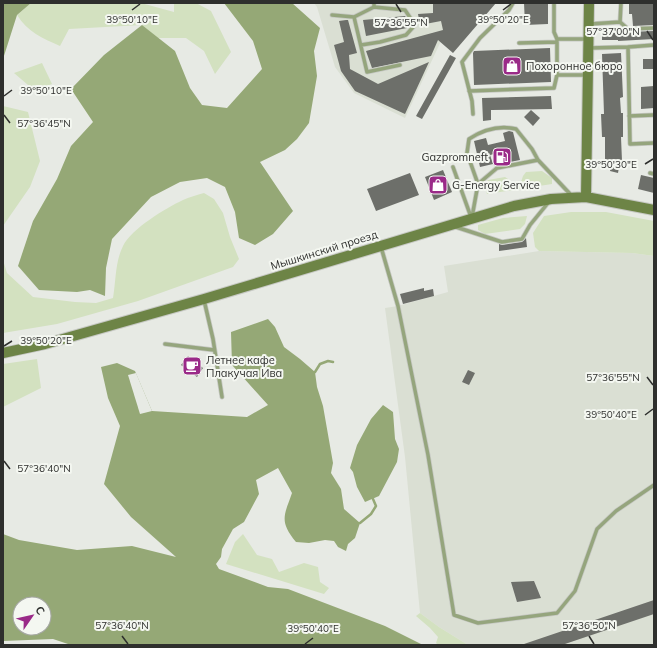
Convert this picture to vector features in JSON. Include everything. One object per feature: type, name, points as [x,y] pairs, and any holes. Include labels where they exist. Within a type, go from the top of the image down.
[{"type":"main road","points":[[586,196],[590,3]]},
{"type":"main road","name":"Мышкинский проезд","points":[[3,353],[45,344],[204,299],[514,206],[551,199],[586,196],[654,210]]},
{"type":"lane","points":[[473,114],[462,62],[480,38],[509,10],[513,3]]},
{"type":"lane","points":[[469,91],[554,88],[557,75],[557,41],[554,32],[554,3]]},
{"type":"lane","points":[[620,22],[621,3]]},
{"type":"lane","points":[[332,15],[354,17],[374,5],[405,10],[415,25],[406,35],[380,42],[360,45]]},
{"type":"lane","points":[[354,17],[367,72],[400,65]]},
{"type":"lane","points":[[589,24],[620,22],[628,29],[654,28]]},
{"type":"lane","points":[[519,43],[557,41],[628,47],[654,45]]},
{"type":"lane","points":[[628,47],[630,144],[654,143]]},
{"type":"lane","points":[[557,75],[588,75]]},
{"type":"lane","points":[[629,116],[654,115]]},
{"type":"lane","points":[[472,218],[478,184],[467,153],[469,140],[479,132],[497,128],[516,128],[532,149],[538,160],[573,197]]},
{"type":"lane","points":[[478,184],[497,168],[538,160]]},
{"type":"lane","points":[[453,167],[472,218]]},
{"type":"lane","points":[[449,225],[502,242],[522,239],[530,225],[551,199]]},
{"type":"lane","points":[[381,245],[398,306],[428,455],[454,615],[478,623],[557,613],[575,591],[597,529],[616,511],[654,485]]},
{"type":"lane","points":[[204,299],[222,397]]},
{"type":"lane","points":[[165,344],[214,350]]},
{"type":"shaded area","points":[[3,3],[31,3],[17,15],[3,59]]},
{"type":"shaded area","points":[[31,3],[141,3],[174,12],[174,3],[196,3],[211,11],[231,52],[215,74],[204,51],[186,38],[158,38],[142,25],[69,29],[60,46],[41,37],[21,21],[17,15]]},
{"type":"shaded area","points":[[224,3],[292,3],[320,28],[314,51],[317,76],[309,123],[297,139],[285,150],[260,162],[293,211],[273,234],[255,245],[239,238],[235,212],[225,187],[207,178],[180,182],[151,197],[112,239],[106,268],[105,296],[90,290],[77,292],[39,290],[18,266],[33,221],[57,179],[71,146],[93,122],[71,89],[104,55],[142,25],[175,51],[190,88],[202,105],[227,108],[262,69],[253,41]]},
{"type":"shaded area","points":[[314,3],[474,3],[441,41],[405,118],[354,93],[335,67],[317,7]]},
{"type":"shaded area","points":[[42,63],[52,84],[35,91],[14,73]]},
{"type":"shaded area","points":[[3,106],[28,112],[40,161],[30,187],[3,226]]},
{"type":"shaded area","points":[[542,171],[552,178],[552,184],[487,194],[484,184],[488,180],[505,177],[508,179],[508,188],[520,185],[526,172]]},
{"type":"shaded area","points":[[204,193],[214,199],[223,213],[230,237],[239,259],[233,267],[138,301],[57,324],[3,333],[3,260],[7,273],[33,297],[96,303],[113,298],[118,258],[127,239],[141,226],[168,208],[185,199]]},
{"type":"shaded area","points":[[571,212],[606,212],[654,221],[654,256],[632,253],[539,251],[535,247],[533,233],[544,216]]},
{"type":"shaded area","points":[[527,216],[525,224],[520,229],[485,234],[478,230],[478,225],[503,218]]},
{"type":"shaded area","points":[[539,251],[632,253],[654,256],[654,645],[468,645],[420,613],[405,457],[385,308],[398,306],[448,292],[444,266]]},
{"type":"shaded area","points":[[268,319],[275,327],[284,347],[315,372],[317,387],[323,406],[333,463],[331,473],[341,489],[344,509],[360,523],[355,538],[348,544],[346,551],[338,547],[334,541],[325,540],[309,543],[296,542],[287,529],[285,523],[285,513],[292,493],[278,468],[256,480],[259,494],[244,522],[233,529],[222,549],[221,557],[216,564],[219,569],[268,587],[288,589],[385,626],[423,645],[71,645],[53,639],[3,641],[3,534],[19,540],[77,550],[132,546],[176,557],[131,517],[104,484],[120,426],[108,398],[101,367],[117,363],[135,371],[152,411],[247,417],[268,405],[232,365],[231,332]]},
{"type":"shaded area","points":[[37,359],[41,388],[3,407],[3,364]]},
{"type":"shaded area","points":[[383,405],[393,412],[395,439],[399,449],[397,462],[379,496],[365,502],[357,487],[353,472],[350,468],[357,445],[371,419]]},
{"type":"shaded area","points":[[243,534],[257,555],[272,559],[279,572],[304,563],[318,567],[320,582],[329,588],[324,594],[226,564],[235,542]]},
{"type":"shaded area","points":[[420,613],[468,645],[438,645],[436,643],[438,637],[416,616]]},
{"type":"pier","points":[[136,373],[152,411],[140,414],[128,375]]},
{"type":"building","points":[[433,3],[496,3],[453,53],[438,40],[431,56],[372,68],[366,51],[443,30],[441,21],[420,25],[418,14],[433,13]]},
{"type":"building","points":[[524,3],[548,3],[548,24],[525,25]]},
{"type":"building","points":[[629,3],[654,3],[654,25],[633,26],[632,14],[629,14]]},
{"type":"building","points":[[405,16],[409,22],[407,28],[366,36],[363,20]]},
{"type":"building","points":[[348,20],[357,53],[349,55],[350,69],[378,84],[429,62],[405,114],[355,91],[341,71],[334,45],[344,42],[339,21]]},
{"type":"building","points":[[654,31],[654,39],[618,41],[602,40],[602,33]]},
{"type":"building","name":"Похоронное бюро","points":[[550,48],[551,82],[474,85],[474,51]]},
{"type":"building","points":[[621,53],[623,97],[620,98],[621,113],[623,113],[623,137],[621,137],[622,161],[620,161],[618,173],[610,171],[612,161],[605,161],[605,137],[602,137],[601,114],[604,114],[602,54]]},
{"type":"building","points":[[450,55],[456,58],[422,119],[416,116]]},
{"type":"building","points":[[643,59],[654,59],[654,69],[643,69]]},
{"type":"building","points":[[654,86],[654,108],[641,109],[641,87]]},
{"type":"building","points":[[551,96],[552,109],[491,110],[491,120],[483,121],[482,98]]},
{"type":"building","points":[[531,110],[540,118],[533,126],[524,117]]},
{"type":"building","points":[[509,131],[513,132],[520,160],[510,162],[507,151],[490,155],[493,164],[480,167],[474,141],[486,138],[488,145],[505,141],[503,133]]},
{"type":"building","name":"G-Energy Service","points":[[443,170],[452,192],[434,200],[425,177]]},
{"type":"building","points":[[410,173],[419,195],[376,211],[367,189]]},
{"type":"building","points":[[641,175],[654,178],[654,193],[638,189]]},
{"type":"building","points":[[526,238],[527,247],[499,251],[499,244],[502,245],[522,242]]},
{"type":"building","points":[[424,288],[424,291],[433,289],[434,296],[403,304],[400,294]]},
{"type":"building","name":"Летнее кафе Плакучая Ива","points":[[188,356],[203,368],[197,377],[181,365]]},
{"type":"building","points":[[468,370],[475,373],[469,385],[462,382]]},
{"type":"building","points":[[534,581],[541,598],[517,602],[511,582]]},
{"type":"building","points":[[654,600],[654,614],[562,645],[524,645],[524,644]]},
{"type":"waterway","points":[[315,372],[320,364],[328,361],[333,362]]},
{"type":"waterway","points":[[360,523],[371,514],[376,506],[373,499]]},
{"type":"place","name":"Похоронное бюро","points":[[512,66]]},
{"type":"place","name":"Gazpromneft","points":[[502,157]]},
{"type":"place","name":"G-Energy Service","points":[[438,185]]},
{"type":"place","name":"Летнее кафе Плакучая Ива","points":[[192,366]]}]
